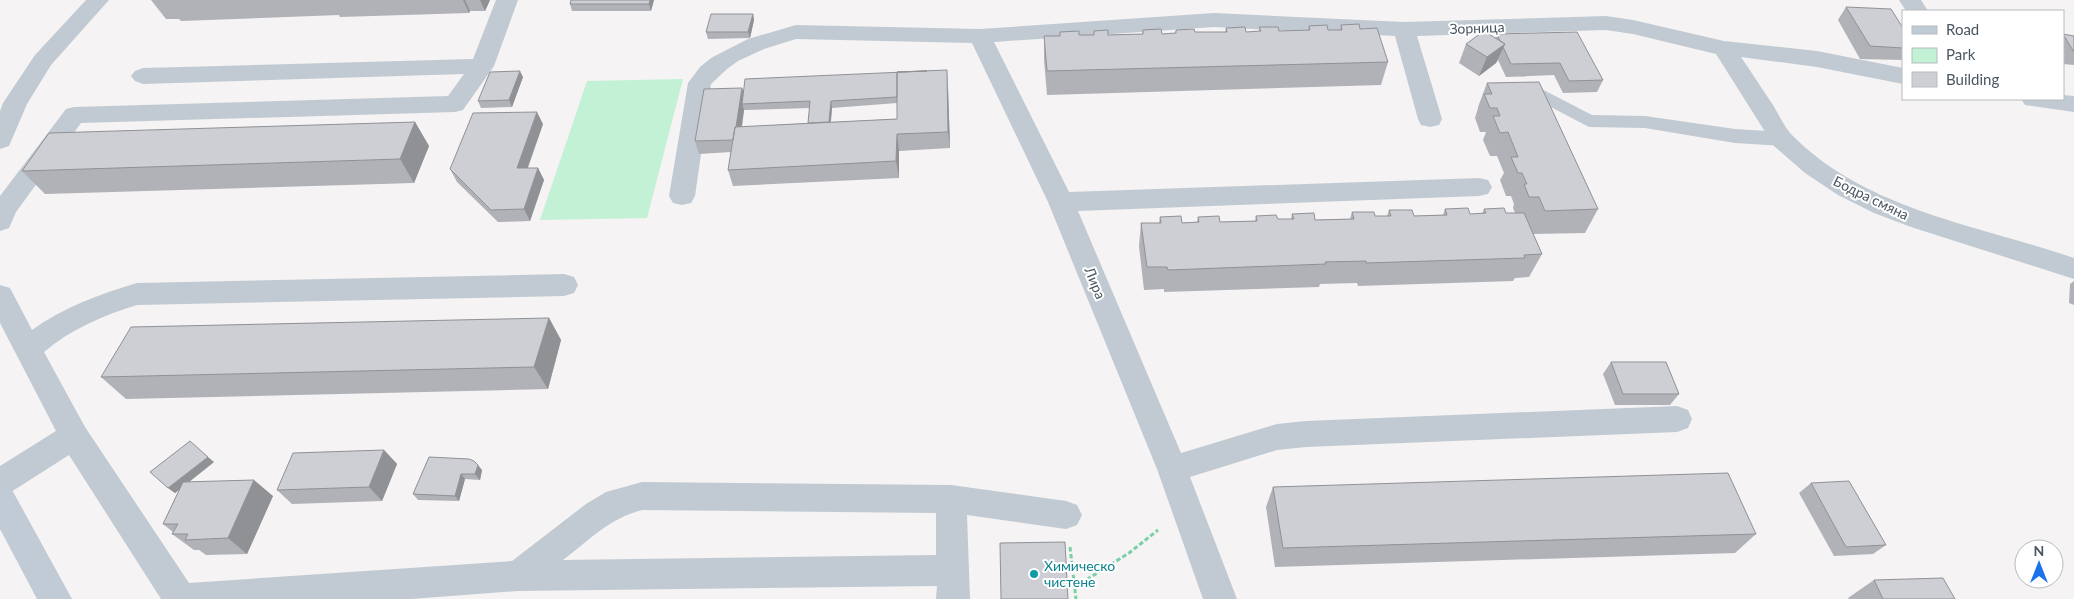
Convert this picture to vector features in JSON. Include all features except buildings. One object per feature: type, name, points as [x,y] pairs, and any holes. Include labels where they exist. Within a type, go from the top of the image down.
[{"type":"main road","points":[[0,498],[55,599]]},
{"type":"street","points":[[0,140],[15,103],[43,60],[98,0]]},
{"type":"street","points":[[0,220],[4,209],[74,115],[455,104],[482,66],[507,0]]},
{"type":"street","name":"Зорница","points":[[980,36],[1214,20],[1449,30],[1606,23],[1633,27],[1724,48],[1816,59],[1902,76]]},
{"type":"street","points":[[1404,29],[1430,119]]},
{"type":"street","points":[[682,196],[700,83],[708,70],[723,59],[774,37],[796,32],[980,36]]},
{"type":"street","name":"Лира","points":[[980,36],[1061,202],[1172,469],[1220,599]]},
{"type":"street","name":"Бодра смяна","points":[[1724,48],[1782,138],[1804,160],[1842,186],[1898,213],[2013,248],[2074,269]]},
{"type":"street","points":[[143,76],[482,66]]},
{"type":"street","points":[[2041,100],[2074,104]]},
{"type":"street","points":[[1061,202],[1479,187]]},
{"type":"street","points":[[27,350],[40,337],[76,318],[114,300],[137,294],[564,285]]},
{"type":"street","points":[[0,296],[74,436],[180,599]]},
{"type":"street","points":[[1172,469],[1277,437],[1306,434],[1678,419]]},
{"type":"street","points":[[0,482],[74,436]]},
{"type":"street","points":[[518,576],[597,514],[617,502],[642,496],[951,499],[1066,516]]},
{"type":"street","points":[[188,599],[518,576],[953,584],[951,499]]},
{"type":"lane","points":[[1528,88],[1589,121],[1645,122],[1735,136],[1782,138]]},
{"type":"path","points":[[1075,587],[1129,552],[1187,509]]},
{"type":"path","points":[[1066,516],[1076,599]]},
{"type":"green space","points":[[683,79],[647,218],[540,220],[587,81]]},
{"type":"place","name":"Химическо чистене","points":[[1034,574]]}]
